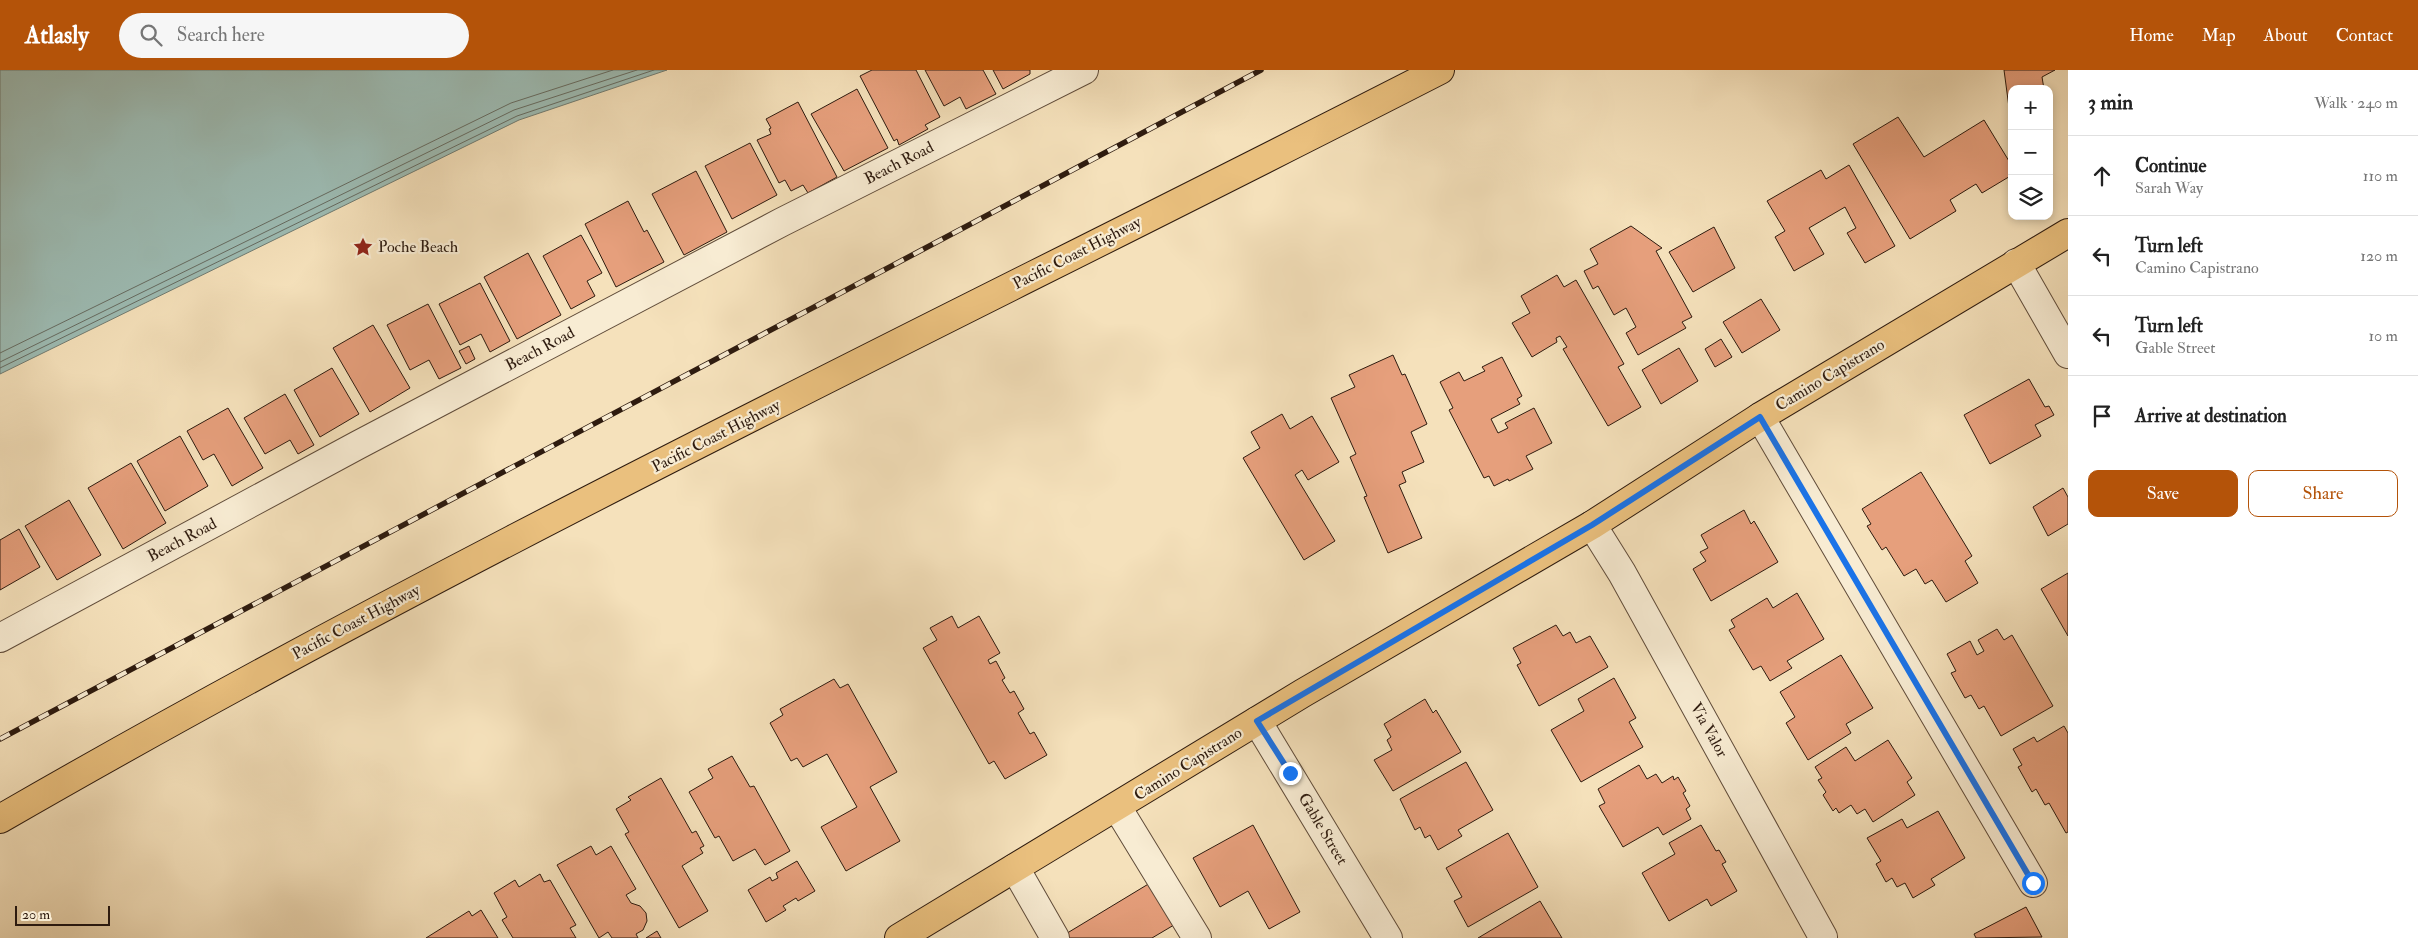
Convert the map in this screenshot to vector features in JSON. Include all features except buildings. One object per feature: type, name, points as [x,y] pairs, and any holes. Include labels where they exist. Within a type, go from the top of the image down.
[{"type":"main road","name":"Pacific Coast Highway","points":[[0,818],[141,738],[449,573],[1440,70]]},
{"type":"main road","name":"Camino Capistrano","points":[[899,938],[1257,721],[1592,525],[1760,417],[2068,233]]},
{"type":"street","name":"Beach Road","points":[[0,638],[358,445],[773,226],[1084,70]]},
{"type":"street","points":[[2016,263],[2068,354]]},
{"type":"street","points":[[1760,417],[2033,883]]},
{"type":"street","name":"Via Valor","points":[[1592,525],[1622,573],[1823,937]]},
{"type":"street","name":"Gable Street","points":[[1257,721],[1388,938]]},
{"type":"street","points":[[1117,807],[1197,938]]},
{"type":"street","points":[[1015,868],[1055,938]]},
{"type":"water","points":[[0,70],[667,70],[519,120],[0,374]]},
{"type":"railway","points":[[0,739],[1261,70]]},
{"type":"place","name":"Poche Beach","points":[[363,247]]},
{"type":"route","points":[[1290,773],[1257,721],[1592,525],[1760,417],[2033,883]]}]
